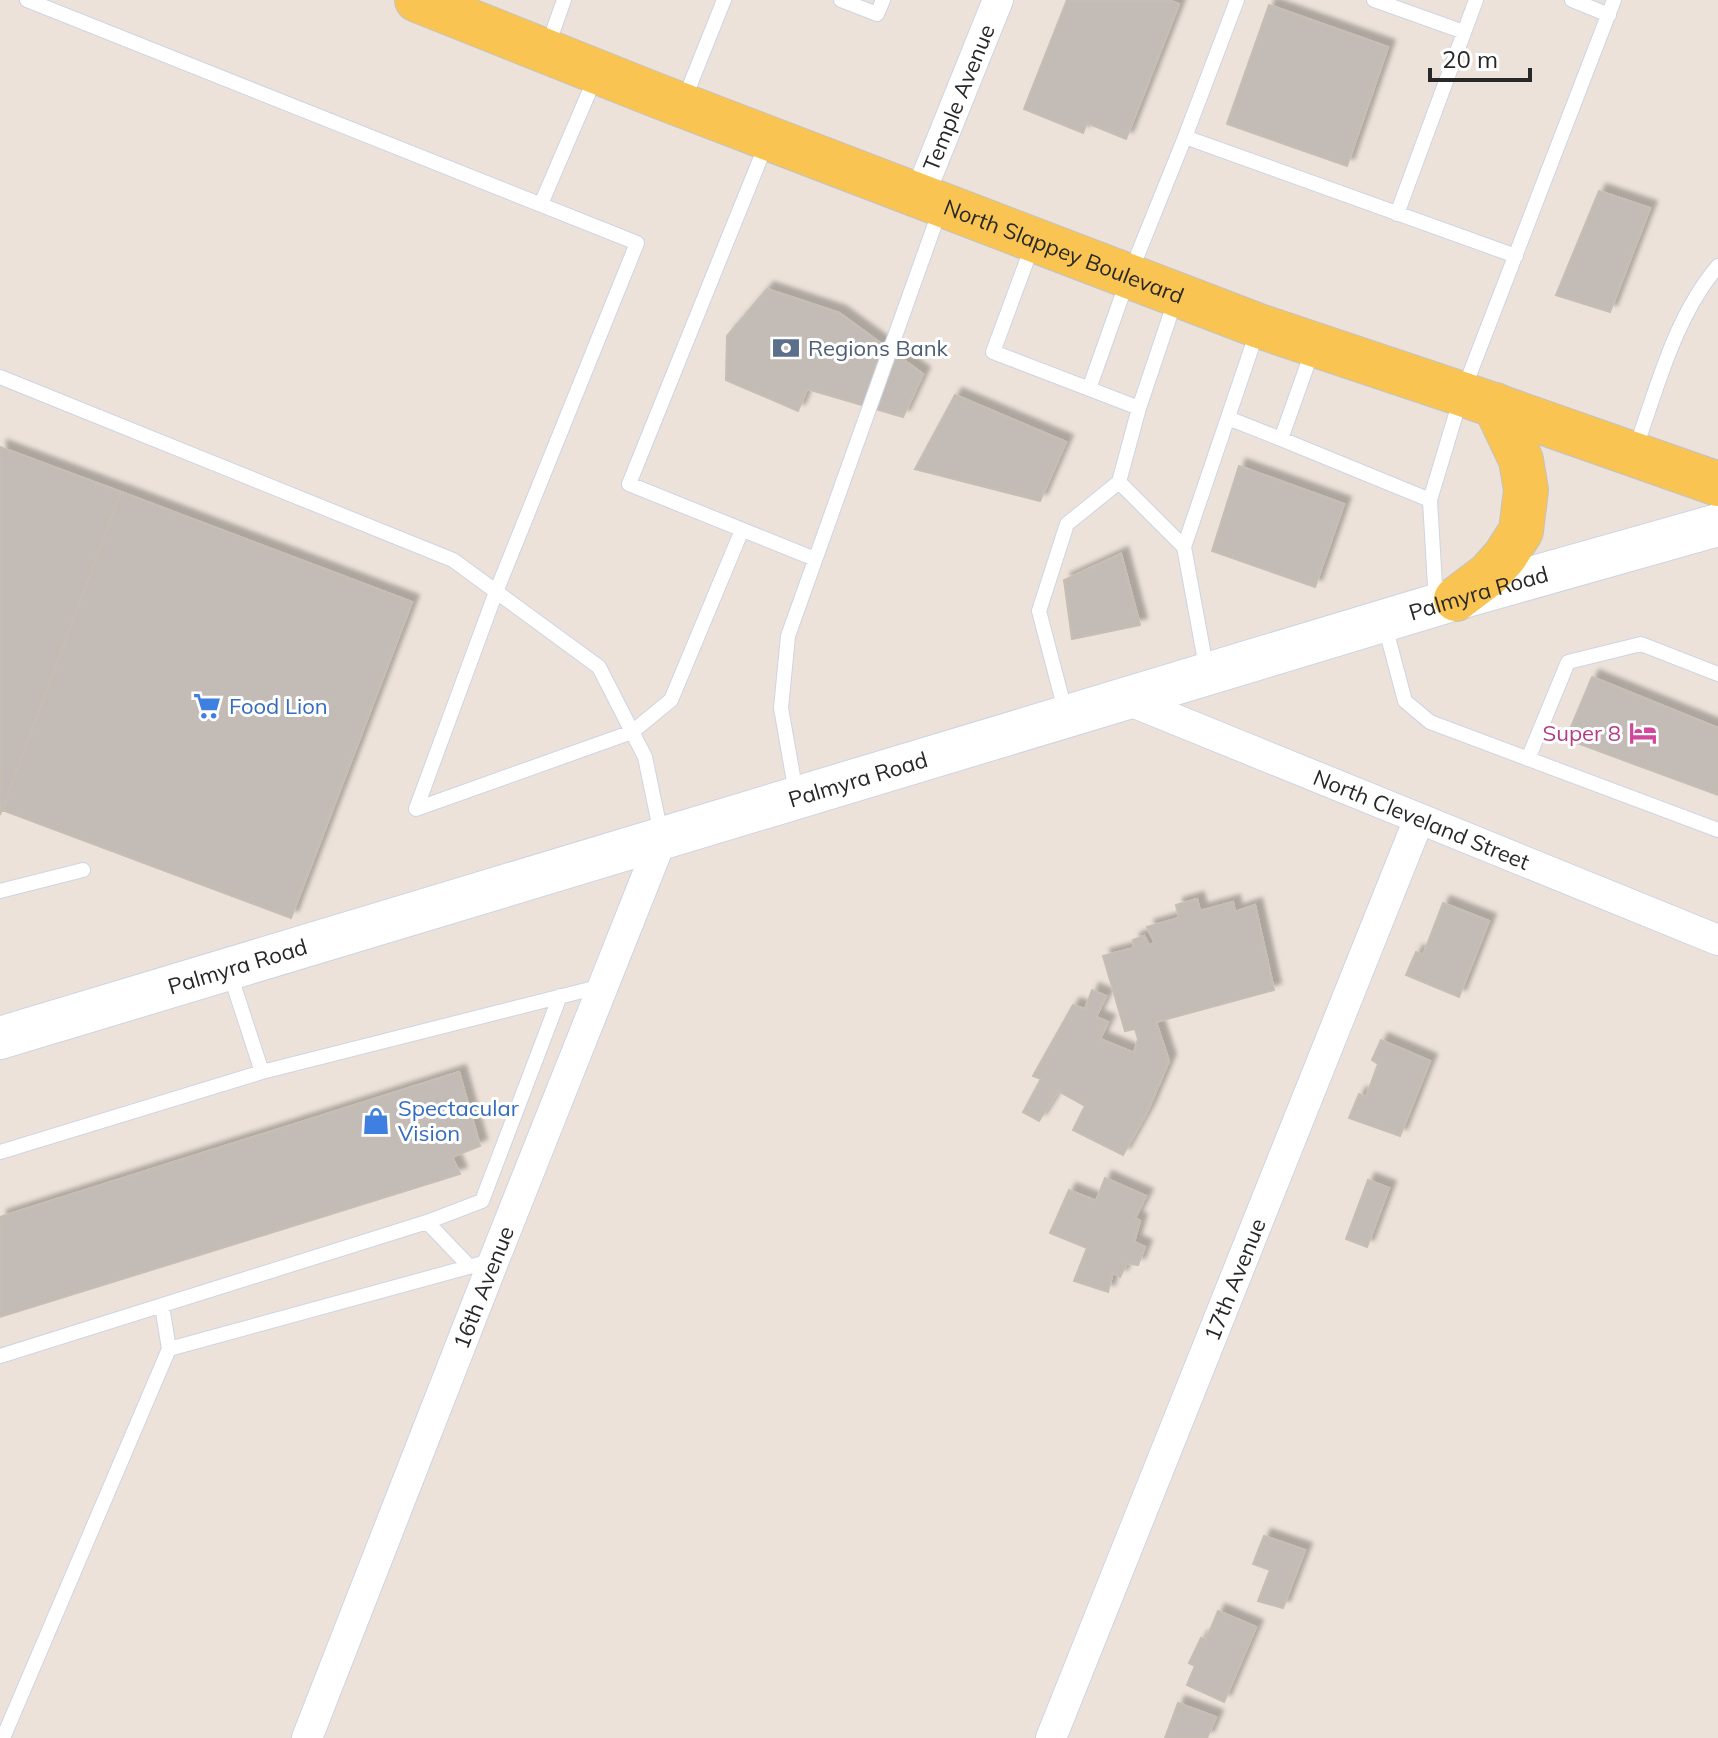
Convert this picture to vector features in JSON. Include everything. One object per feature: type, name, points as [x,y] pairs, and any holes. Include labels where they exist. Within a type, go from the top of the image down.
[{"type":"main road","name":"North Slappey Boulevard","points":[[417,0],[1259,326],[1718,484]]},
{"type":"main road","points":[[1446,602],[1489,574],[1521,531],[1526,490],[1521,460],[1478,400]]},
{"type":"main road","name":"Palmyra Road","points":[[0,1038],[1446,602],[1718,525]]},
{"type":"street","name":"Temple Avenue","points":[[931,200],[998,0]]},
{"type":"street","name":"North Cleveland Street","points":[[1125,699],[1718,940]]},
{"type":"street","name":"17th Avenue","points":[[1051,1738],[1419,819]]},
{"type":"street","name":"16th Avenue","points":[[307,1738],[481,1263],[602,986],[662,838]]},
{"type":"lane","points":[[27,0],[637,243],[496,592],[416,809],[632,732],[671,700],[742,530]]},
{"type":"lane","points":[[546,52],[564,0]]},
{"type":"lane","points":[[682,105],[724,0]]},
{"type":"lane","points":[[841,0],[877,14],[883,0]]},
{"type":"lane","points":[[1089,389],[1129,276],[1237,0]]},
{"type":"lane","points":[[1374,0],[1464,32]]},
{"type":"lane","points":[[1397,214],[1476,0]]},
{"type":"lane","points":[[1572,0],[1609,15]]},
{"type":"lane","points":[[1446,602],[1430,500],[1478,400],[1516,256],[1614,0]]},
{"type":"lane","points":[[541,204],[598,72]]},
{"type":"lane","points":[[1185,137],[1516,256]]},
{"type":"lane","points":[[768,138],[629,484],[815,559]]},
{"type":"lane","points":[[797,798],[781,708],[788,636],[931,200]]},
{"type":"lane","points":[[1034,240],[993,352],[1139,408]]},
{"type":"lane","points":[[1633,454],[1681,321],[1718,266]]},
{"type":"lane","points":[[1067,716],[1039,611],[1067,524],[1119,482],[1139,408],[1177,295]]},
{"type":"lane","points":[[1207,674],[1184,547],[1259,326]]},
{"type":"lane","points":[[1281,439],[1314,345]]},
{"type":"lane","points":[[0,377],[453,560],[599,667],[645,757],[662,838]]},
{"type":"lane","points":[[1228,418],[1430,500]]},
{"type":"lane","points":[[1119,482],[1184,547]]},
{"type":"lane","points":[[1384,621],[1405,701],[1430,722],[1718,830]]},
{"type":"lane","points":[[1528,759],[1568,662],[1641,644],[1718,674]]},
{"type":"lane","points":[[0,891],[83,870]]},
{"type":"lane","points":[[229,970],[262,1072]]},
{"type":"lane","points":[[0,1152],[262,1072],[602,986]]},
{"type":"lane","points":[[0,1356],[427,1222],[482,1201],[560,996]]},
{"type":"lane","points":[[427,1222],[481,1263]]},
{"type":"lane","points":[[169,1349],[481,1263]]},
{"type":"lane","points":[[3,1738],[169,1349],[162,1306]]},
{"type":"building","points":[[1067,0],[1168,0],[1179,4],[1126,139],[1087,123],[1083,133],[1024,109]]},
{"type":"building","points":[[1269,5],[1388,47],[1347,166],[1227,124]]},
{"type":"building","points":[[1599,191],[1650,208],[1610,312],[1556,295]]},
{"type":"building","points":[[767,289],[839,313],[923,374],[903,417],[807,389],[798,411],[726,380],[727,336]]},
{"type":"building","points":[[955,395],[1066,442],[1040,501],[915,469]]},
{"type":"building","points":[[0,447],[121,492],[0,815]]},
{"type":"building","points":[[1239,466],[1344,504],[1315,587],[1212,551]]},
{"type":"building","name":"Food Lion","points":[[121,492],[412,602],[291,918],[2,810]]},
{"type":"building","points":[[1121,554],[1140,625],[1072,639],[1064,580]]},
{"type":"building","name":"Super 8","points":[[1592,677],[1718,728],[1718,795],[1566,739]]},
{"type":"building","points":[[1197,899],[1200,911],[1233,902],[1235,912],[1255,905],[1274,990],[1156,1022],[1169,1061],[1148,1110],[1123,1155],[1073,1130],[1085,1106],[1058,1091],[1039,1121],[1023,1112],[1041,1079],[1033,1076],[1073,1005],[1085,1009],[1092,990],[1106,996],[1096,1017],[1108,1022],[1100,1039],[1134,1053],[1138,1039],[1135,1029],[1125,1031],[1103,956],[1134,948],[1133,940],[1144,936],[1149,945],[1155,943],[1147,927],[1179,918],[1176,905]]},
{"type":"building","points":[[1443,903],[1489,921],[1459,997],[1406,975],[1416,952],[1423,955]]},
{"type":"building","points":[[1443,903],[1489,921],[1459,997],[1406,975],[1416,952],[1423,955]]},
{"type":"building","points":[[1381,1040],[1430,1061],[1400,1136],[1349,1118],[1359,1094],[1366,1097],[1378,1064],[1372,1060]]},
{"type":"building","points":[[459,1072],[480,1146],[452,1157],[460,1174],[0,1317],[0,1217]]},
{"type":"building","points":[[1105,1178],[1146,1196],[1135,1218],[1140,1221],[1134,1242],[1145,1247],[1138,1265],[1127,1263],[1120,1277],[1113,1272],[1108,1292],[1074,1281],[1087,1248],[1050,1233],[1069,1190],[1096,1201]]},
{"type":"building","points":[[1368,1180],[1389,1188],[1367,1247],[1346,1239]]},
{"type":"building","points":[[1264,1536],[1305,1550],[1283,1608],[1258,1601],[1270,1570],[1253,1564]]},
{"type":"building","points":[[1218,1611],[1256,1627],[1224,1702],[1187,1685],[1195,1666],[1189,1663],[1201,1638],[1206,1640]]},
{"type":"building","points":[[1178,1703],[1216,1717],[1207,1738],[1165,1738]]},
{"type":"place","name":"Regions Bank","points":[[786,348]]},
{"type":"place","name":"Food Lion","points":[[207,706]]},
{"type":"place","name":"Super 8","points":[[1643,733]]},
{"type":"place","name":"Spectacular Vision","points":[[376,1121]]}]
